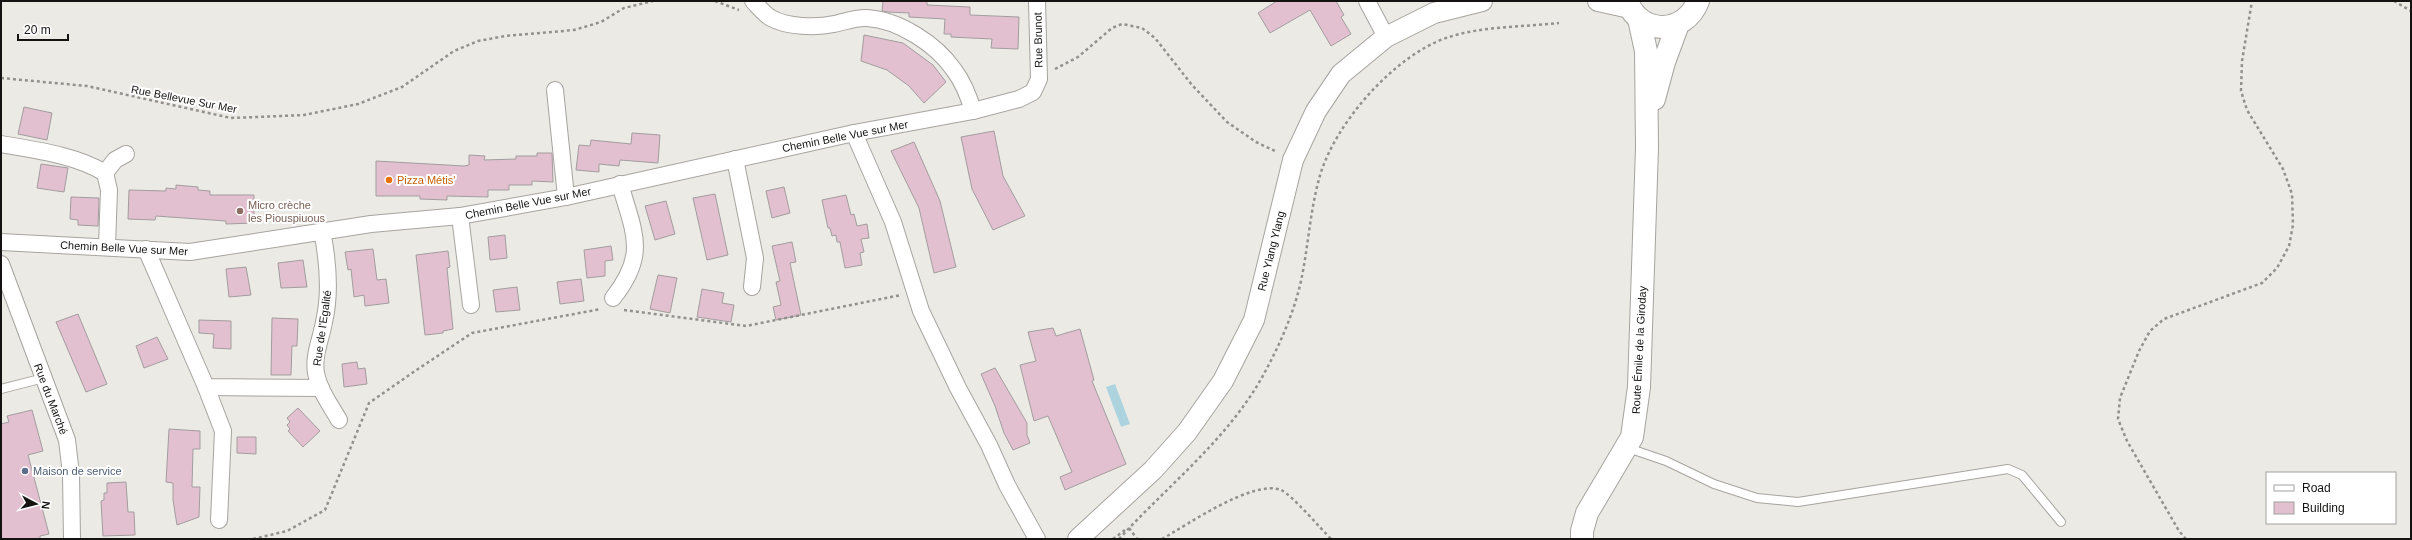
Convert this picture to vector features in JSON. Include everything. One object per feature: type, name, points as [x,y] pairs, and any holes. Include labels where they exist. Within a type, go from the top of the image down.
[{"type":"main road","points":[[1632,9],[1658,27],[1678,24],[1688,18],[1698,1]]},
{"type":"main road","points":[[1632,9],[1646,51],[1647,148]]},
{"type":"main road","points":[[1647,148],[1655,90],[1678,24]]},
{"type":"main road","name":"Route Émile de la Giroday","points":[[1582,539],[1582,531],[1587,513],[1632,437],[1639,387],[1647,148]]},
{"type":"street","points":[[753,1],[770,18],[786,23],[824,26],[865,18],[883,20],[900,27],[930,45],[954,70],[969,97],[973,111]]},
{"type":"street","name":"Rue Brunot","points":[[1037,1],[1039,79]]},
{"type":"street","points":[[1367,1],[1386,37]]},
{"type":"street","name":"Rue Ylang Ylang","points":[[1078,539],[1153,470],[1187,432],[1223,381],[1254,320],[1293,160],[1316,111],[1340,74],[1386,37],[1434,13],[1482,1]]},
{"type":"street","points":[[1598,1],[1632,9]]},
{"type":"street","name":"Chemin Belle Vue sur Mer","points":[[1,242],[107,246],[190,252],[322,231],[460,216],[566,197],[854,133],[973,111],[1019,99],[1033,92],[1039,79]]},
{"type":"street","points":[[555,90],[566,197]]},
{"type":"street","points":[[854,133],[893,222],[915,292],[958,388],[989,445],[1026,522],[1037,539]]},
{"type":"street","points":[[1,144],[26,148],[92,166],[105,173],[110,190],[107,246]]},
{"type":"street","points":[[105,173],[115,160],[126,154]]},
{"type":"street","points":[[735,159],[755,258],[752,287]]},
{"type":"street","points":[[614,305],[636,257],[635,241],[620,184]]},
{"type":"street","points":[[460,216],[471,305]]},
{"type":"street","name":"Rue de l'Egalité","points":[[322,231],[326,251],[328,293],[316,359],[316,374],[321,388],[339,420]]},
{"type":"street","points":[[146,249],[206,386],[223,431],[219,520]]},
{"type":"street","name":"Rue du Marché","points":[[1,264],[67,440],[71,474],[72,539]]},
{"type":"street","points":[[206,386],[321,388]]},
{"type":"lane","points":[[1,389],[44,378]]},
{"type":"lane","points":[[1627,447],[1666,461],[1714,484],[1757,498],[1798,502],[2008,469],[2022,475],[2061,522]]},
{"type":"path","name":"Rue Bellevue Sur Mer","points":[[1,78],[87,86],[231,118],[304,115],[358,104],[402,87],[454,51],[478,41],[505,36],[574,30],[601,22],[624,8],[653,1]]},
{"type":"path","points":[[2186,539],[2179,531],[2127,441],[2118,419],[2120,398],[2139,351],[2150,331],[2164,319],[2262,283],[2277,268],[2289,246],[2293,225],[2292,194],[2283,169],[2247,110],[2241,91],[2242,61],[2252,1]]},
{"type":"path","points":[[2394,1],[2411,11]]},
{"type":"path","points":[[1119,539],[1211,446],[1251,396],[1266,370],[1293,310],[1301,280],[1319,179],[1330,151],[1352,116],[1370,93],[1413,55],[1448,37],[1466,32],[1559,23]]},
{"type":"path","points":[[1039,79],[1078,57],[1112,28],[1122,24],[1131,24],[1142,28],[1155,38],[1192,85],[1227,122],[1256,142],[1293,160]]},
{"type":"path","points":[[253,539],[286,531],[325,510],[369,403],[472,333],[614,305],[746,326],[915,292]]},
{"type":"path","points":[[1162,539],[1225,502],[1270,488],[1282,491],[1331,539]]},
{"type":"path","points":[[1113,539],[1129,528]]},
{"type":"path","points":[[1129,528],[1137,539]]},
{"type":"water","points":[[1115,384],[1130,424],[1121,427],[1106,387]]},
{"type":"building","points":[[883,1],[927,1],[927,5],[970,7],[970,15],[1019,17],[1018,49],[991,48],[992,39],[951,37],[951,34],[944,34],[945,19],[909,17],[909,13],[882,11]]},
{"type":"building","points":[[1277,1],[1336,1],[1344,15],[1341,17],[1351,34],[1331,46],[1310,10],[1270,33],[1258,13]]},
{"type":"building","points":[[864,35],[903,43],[933,65],[946,82],[924,103],[909,86],[887,70],[861,61]]},
{"type":"building","points":[[24,107],[52,113],[47,140],[18,134]]},
{"type":"building","points":[[994,131],[1003,176],[1025,216],[993,230],[972,189],[961,137]]},
{"type":"building","points":[[632,133],[660,135],[658,163],[620,160],[619,166],[599,164],[599,172],[576,170],[579,145],[590,146],[591,140],[631,144]]},
{"type":"building","points":[[914,142],[940,201],[956,267],[934,273],[919,208],[891,151]]},
{"type":"building","points":[[537,153],[552,153],[553,182],[532,181],[532,185],[509,185],[509,190],[488,190],[488,197],[447,196],[447,200],[420,199],[420,196],[376,196],[376,161],[464,166],[469,165],[469,155],[485,156],[484,160],[516,159],[516,156],[537,156]]},
{"type":"building","points":[[41,164],[68,168],[64,192],[37,188]]},
{"type":"building","points":[[176,185],[198,187],[198,190],[210,191],[210,195],[254,195],[254,223],[226,224],[226,221],[156,216],[155,220],[128,219],[129,190],[166,191],[166,188],[176,189]]},
{"type":"building","points":[[784,187],[790,213],[772,218],[766,191]]},
{"type":"building","points":[[715,194],[728,255],[707,260],[693,198]]},
{"type":"building","points":[[846,195],[851,215],[854,214],[857,226],[867,224],[869,238],[861,239],[864,252],[860,253],[862,265],[845,268],[840,242],[837,242],[836,235],[832,236],[830,228],[828,228],[822,200]]},
{"type":"building","points":[[71,197],[99,198],[98,226],[78,225],[78,220],[70,219]]},
{"type":"building","points":[[666,201],[675,234],[655,240],[645,206]]},
{"type":"building","points":[[505,235],[507,258],[490,260],[488,237]]},
{"type":"building","points":[[792,242],[796,262],[790,263],[801,315],[776,320],[773,307],[781,305],[776,282],[780,281],[772,246]]},
{"type":"building","points":[[611,246],[613,260],[605,261],[605,276],[587,278],[584,250]]},
{"type":"building","points":[[373,249],[377,280],[386,279],[389,303],[365,306],[364,295],[354,297],[351,269],[348,270],[345,252]]},
{"type":"building","points":[[448,251],[450,267],[447,268],[453,329],[443,331],[443,333],[425,335],[416,255]]},
{"type":"building","points":[[303,260],[307,287],[281,288],[278,263]]},
{"type":"building","points":[[246,267],[251,295],[229,297],[226,269]]},
{"type":"building","points":[[658,275],[677,278],[670,313],[650,309]]},
{"type":"building","points":[[581,279],[584,301],[560,304],[557,282]]},
{"type":"building","points":[[517,287],[520,310],[496,312],[493,290]]},
{"type":"building","points":[[702,289],[724,293],[722,303],[734,305],[731,322],[697,317]]},
{"type":"building","points":[[78,314],[107,384],[86,392],[56,322]]},
{"type":"building","points":[[272,318],[298,319],[297,346],[292,346],[291,375],[271,375]]},
{"type":"building","points":[[199,320],[231,321],[231,349],[213,348],[214,334],[199,333]]},
{"type":"building","points":[[1053,328],[1056,336],[1080,329],[1094,380],[1092,381],[1126,464],[1065,490],[1060,477],[1072,472],[1048,416],[1034,421],[1020,365],[1036,361],[1028,332]]},
{"type":"building","points":[[157,337],[168,359],[144,368],[136,346]]},
{"type":"building","points":[[357,362],[358,369],[365,368],[367,384],[344,387],[342,364]]},
{"type":"building","points":[[995,368],[1027,423],[1027,435],[1030,443],[1013,450],[1004,433],[995,406],[981,374]]},
{"type":"building","points":[[298,408],[320,431],[303,447],[288,431],[290,429],[287,425],[290,422],[287,418]]},
{"type":"building","points":[[32,410],[43,451],[28,455],[49,534],[40,536],[40,539],[1,539],[1,424],[9,422],[7,416]]},
{"type":"building","points":[[169,429],[200,431],[200,449],[193,449],[192,487],[200,487],[199,517],[177,525],[173,500],[173,483],[166,482]]},
{"type":"building","points":[[237,437],[256,437],[256,454],[237,453]]},
{"type":"building","points":[[126,482],[128,512],[134,512],[135,535],[103,536],[101,501],[104,500],[104,493],[107,493],[107,483]]},
{"type":"place","name":"Pizza Métis'","points":[[389,180]]},
{"type":"place","name":"Micro crèche les Piouspiuous","points":[[240,211]]},
{"type":"place","name":"Maison de service","points":[[25,471]]}]
